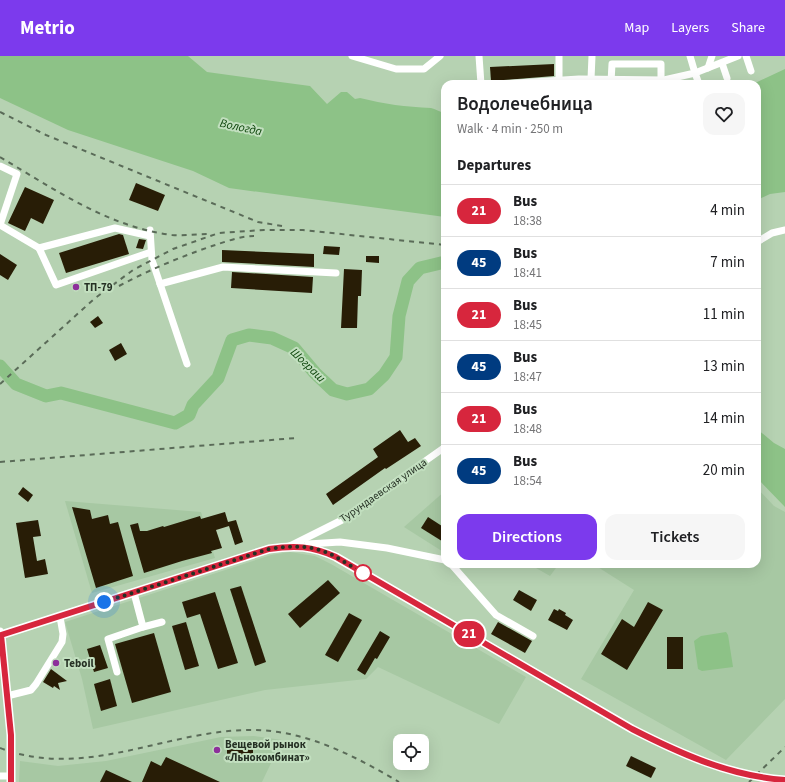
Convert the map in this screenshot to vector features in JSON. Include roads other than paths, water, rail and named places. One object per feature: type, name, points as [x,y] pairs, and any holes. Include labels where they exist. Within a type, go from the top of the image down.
[{"type":"street","points":[[352,56],[396,69],[424,69],[431,60],[440,56]]},
{"type":"street","points":[[479,56],[481,80]]},
{"type":"street","points":[[560,56],[559,80],[598,80]]},
{"type":"street","points":[[591,79],[592,56]]},
{"type":"street","points":[[690,56],[697,80]]},
{"type":"street","points":[[708,68],[712,56]]},
{"type":"street","points":[[611,80],[612,64],[661,64],[661,80],[695,73],[738,56]]},
{"type":"street","points":[[746,56],[751,71]]},
{"type":"street","points":[[722,63],[727,78]]},
{"type":"street","points":[[0,166],[17,174],[0,225],[39,248],[56,285],[151,252]]},
{"type":"street","points":[[39,248],[115,228],[150,233],[152,260],[187,364]]},
{"type":"street","points":[[761,240],[772,233],[785,230]]},
{"type":"street","points":[[160,284],[223,267],[336,273]]},
{"type":"street","name":"Турундаевская улица","points":[[0,634],[60,617],[269,549],[290,546],[342,520],[441,450]]},
{"type":"street","points":[[290,546],[340,542],[387,548],[441,559]]},
{"type":"street","points":[[290,546],[317,548],[336,557],[627,726],[681,754],[748,776],[785,780]]},
{"type":"street","points":[[455,568],[496,615],[533,636]]},
{"type":"street","points":[[134,593],[143,627]]},
{"type":"street","points":[[6,696],[31,690],[36,684],[62,642],[63,634],[60,617]]},
{"type":"street","points":[[116,672],[108,639],[162,622]]},
{"type":"street","points":[[0,634],[11,735],[11,779],[0,776]]},
{"type":"water","name":"Вологда","points":[[0,56],[188,56],[207,72],[310,86],[327,104],[341,92],[347,92],[355,99],[360,98],[395,105],[433,108],[441,111],[441,216],[229,188],[193,171],[68,130],[0,98]]},
{"type":"water","points":[[785,69],[785,192],[770,194],[761,198],[761,80]]},
{"type":"water","points":[[761,432],[774,443],[785,449],[785,507],[761,482]]},
{"type":"water","points":[[726,632],[728,635],[733,667],[702,671],[698,669],[694,641],[701,636]]},
{"type":"waterway","name":"Шограш","points":[[0,366],[16,384],[46,396],[61,393],[175,423],[189,415],[193,405],[218,378],[232,340],[249,335],[272,338],[294,348],[315,373],[333,390],[347,394],[369,389],[384,375],[396,357],[399,316],[408,281],[420,268],[441,263]]},
{"type":"railway","points":[[0,112],[46,135],[258,222],[282,226]]},
{"type":"railway","points":[[0,157],[61,194],[126,224],[148,231],[172,235],[209,234]]},
{"type":"railway","points":[[0,384],[94,299],[133,270],[173,249],[219,233],[264,230],[303,230],[441,245]]},
{"type":"railway","points":[[119,286],[153,269],[200,250],[243,237],[254,236]]},
{"type":"railway","points":[[0,462],[296,438]]},
{"type":"railway","points":[[0,748],[32,757],[65,759],[128,751],[223,732],[255,730],[274,731],[312,740],[348,754],[399,782]]},
{"type":"railway","points":[[749,782],[785,747]]},
{"type":"place","name":"ТП-79","points":[[76,287]]},
{"type":"place","name":"Teboil","points":[[56,663]]},
{"type":"place","name":"Вещевой рынок «Льнокомбинат»","points":[[217,750]]}]
